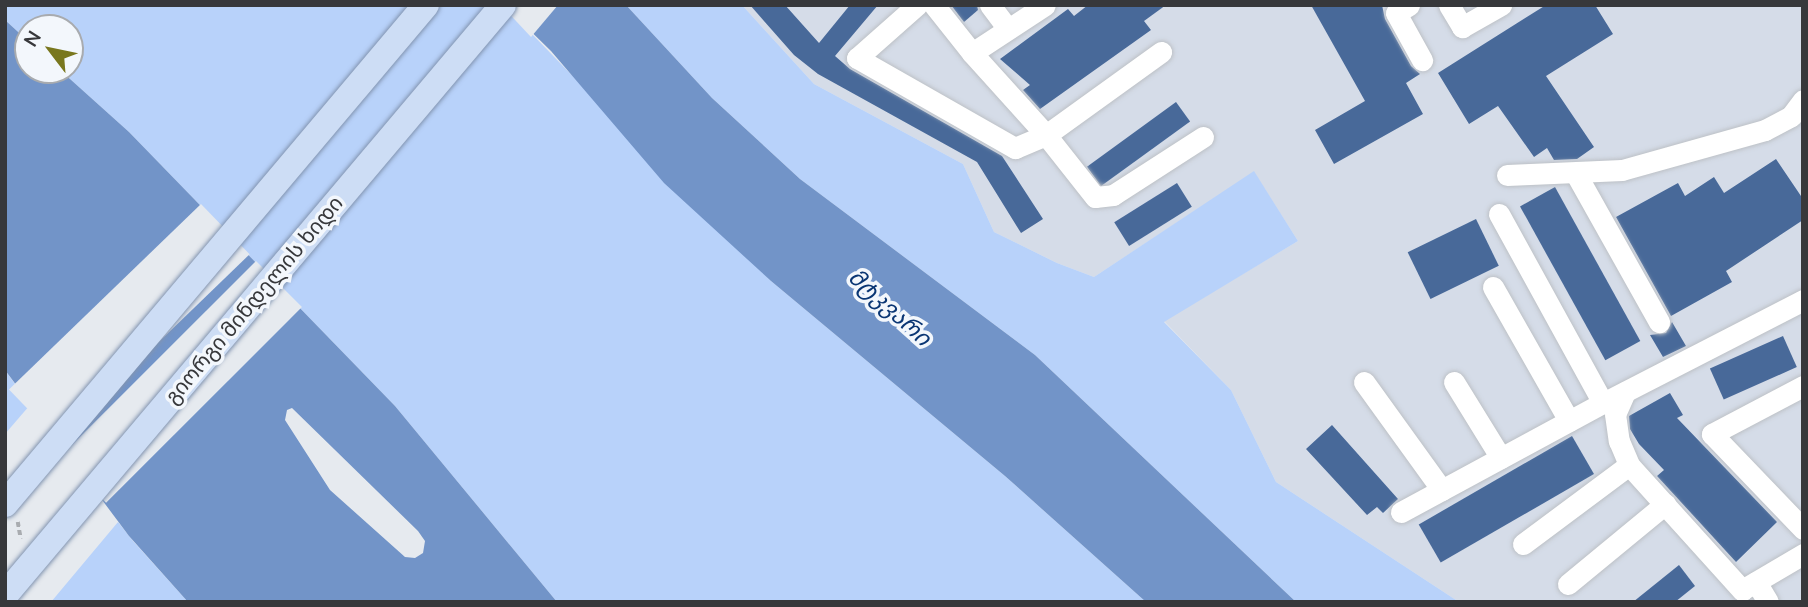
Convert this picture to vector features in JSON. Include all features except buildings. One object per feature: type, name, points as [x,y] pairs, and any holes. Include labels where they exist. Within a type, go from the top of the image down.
[{"type":"main road","points":[[5,504],[426,5]]},
{"type":"main road","name":"გიორგი მინდელის ხიდი","points":[[5,595],[503,5]]},
{"type":"street","points":[[917,5],[857,58],[1015,148],[1046,135],[1161,52]]},
{"type":"street","points":[[934,5],[972,53],[1046,135],[1091,194],[1100,198],[1113,195],[1203,137]]},
{"type":"street","points":[[990,5],[1008,29]]},
{"type":"street","points":[[972,53],[1045,5]]},
{"type":"street","points":[[1409,5],[1396,13],[1422,60]]},
{"type":"street","points":[[1449,5],[1462,27],[1501,5]]},
{"type":"street","points":[[1507,175],[1622,170],[1765,130],[1799,117]]},
{"type":"street","points":[[1576,174],[1659,322]]},
{"type":"street","points":[[1499,214],[1603,403]]},
{"type":"street","points":[[1493,287],[1569,421]]},
{"type":"street","points":[[1401,512],[1625,391],[1803,300]]},
{"type":"street","points":[[1364,382],[1442,490]]},
{"type":"street","points":[[1454,382],[1500,458]]},
{"type":"street","points":[[1803,386],[1712,434],[1803,529]]},
{"type":"street","points":[[1625,391],[1615,414],[1619,441],[1629,465],[1742,591],[1768,602]]},
{"type":"street","points":[[1523,544],[1629,465]]},
{"type":"street","points":[[1568,584],[1665,504]]},
{"type":"street","points":[[1742,591],[1801,559]]},
{"type":"shaded area","points":[[5,5],[504,5],[771,281],[1005,476],[1146,602],[557,602],[395,406],[129,132],[76,84],[84,84],[84,14],[14,14],[14,28],[5,20]]},
{"type":"shaded area","points":[[626,5],[742,5],[814,84],[963,164],[994,232],[1057,263],[1094,277],[1254,171],[1298,241],[1164,322],[1231,390],[1276,482],[1459,602],[1296,602],[1035,355],[800,179],[712,98]]},
{"type":"shaded area","points":[[742,5],[1803,5],[1803,602],[1459,602],[1276,482],[1231,390],[1164,321],[1298,241],[1254,172],[1094,277],[1057,263],[994,232],[963,164],[814,84]]},
{"type":"shaded area","points":[[5,370],[30,405],[5,434]]},
{"type":"shaded area","points":[[118,522],[133,541],[188,602],[51,602]]},
{"type":"water","name":"მტკვარი","points":[[504,5],[626,5],[712,98],[800,179],[1035,355],[1296,602],[1146,602],[1005,476],[771,281],[664,183],[551,51]]},
{"type":"water","points":[[5,20],[14,28],[14,84],[76,84],[129,132],[395,406],[557,602],[188,602],[129,536],[5,370]],"holes":[[[292,408],[418,531],[425,541],[423,553],[415,558],[405,557],[330,490],[285,420],[287,410]]]},
{"type":"pier","points":[[501,5],[558,5],[531,37]]},
{"type":"pier","points":[[201,204],[250,254],[58,440],[9,389]]},
{"type":"pier","points":[[256,261],[302,307],[106,503],[60,457]]}]
